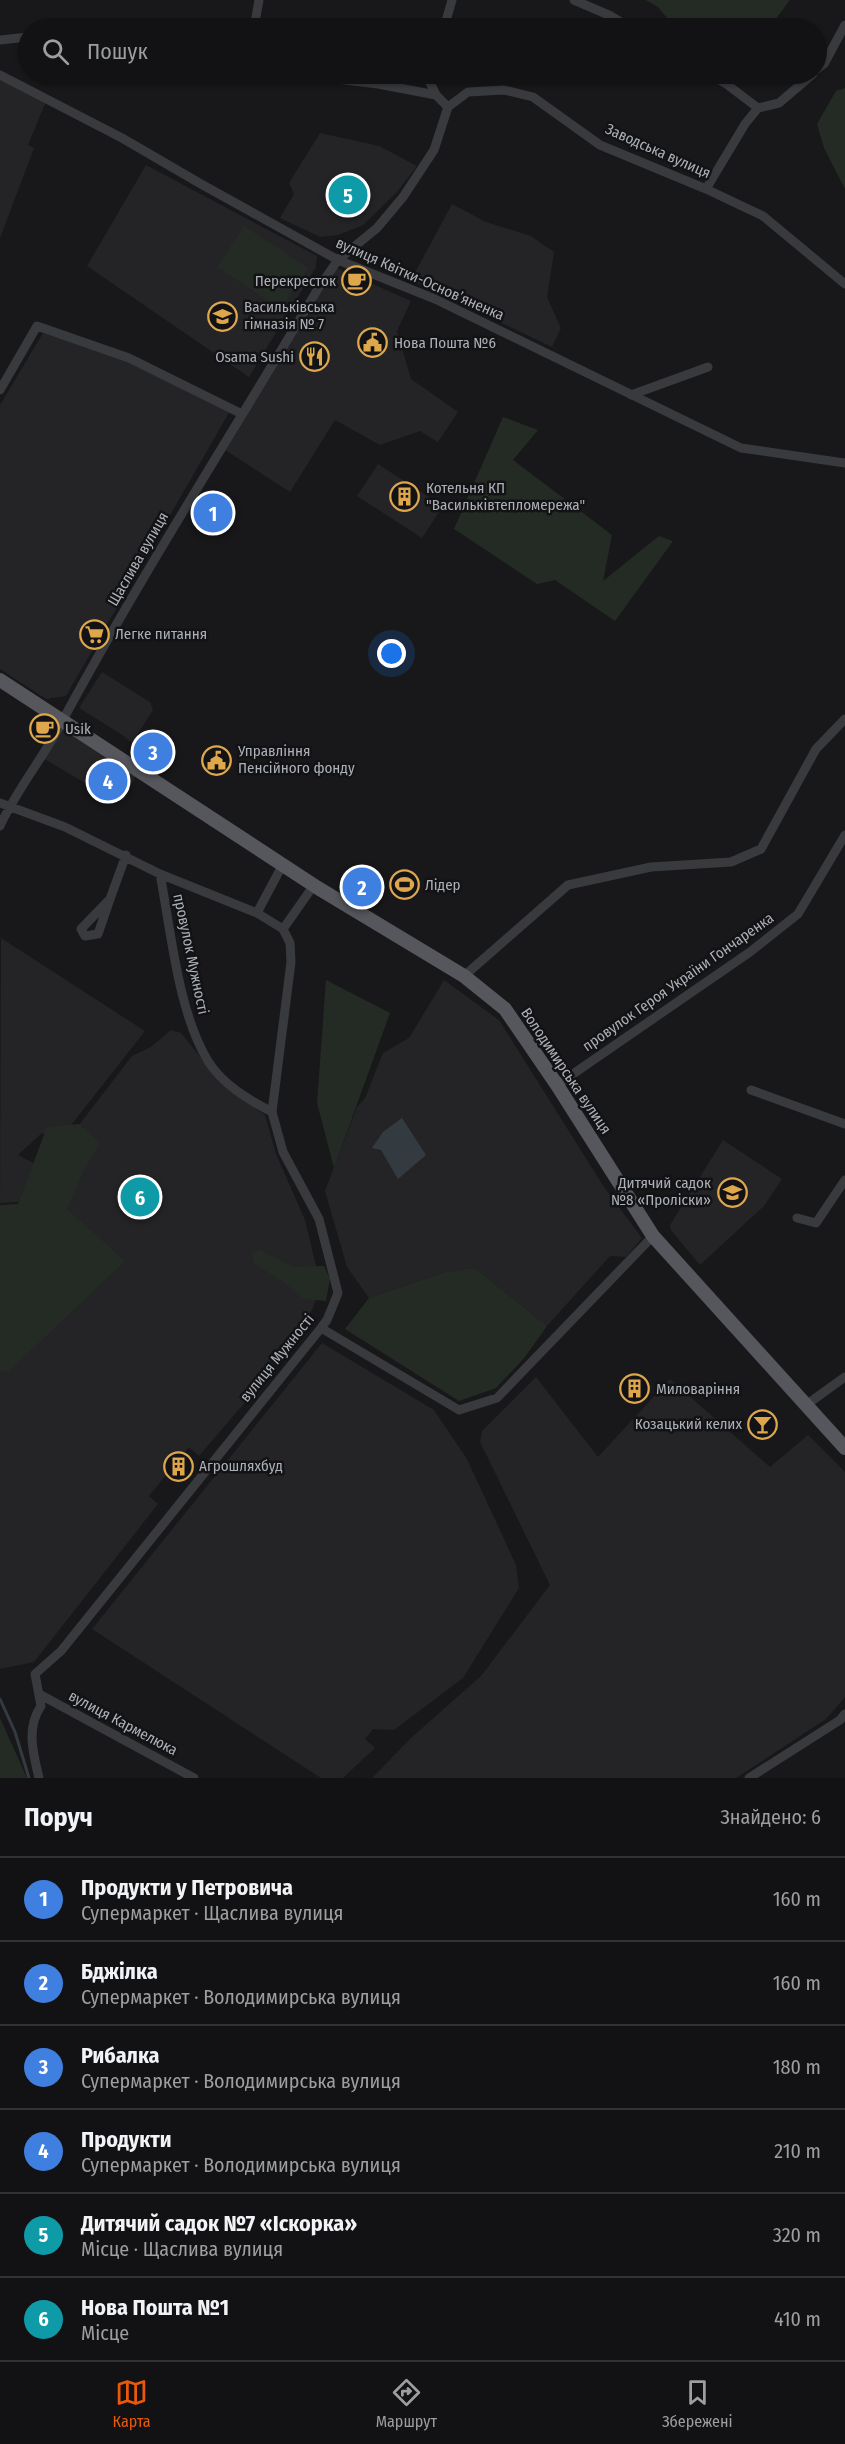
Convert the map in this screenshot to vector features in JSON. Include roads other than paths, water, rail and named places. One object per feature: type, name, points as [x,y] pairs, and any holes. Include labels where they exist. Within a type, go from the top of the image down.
[{"type":"main road","name":"Володимирська вулиця","points":[[0,680],[314,885],[464,976],[505,1009],[557,1085],[653,1236],[845,1448]]},
{"type":"street","points":[[256,18],[259,0]]},
{"type":"street","points":[[447,18],[452,0]]},
{"type":"street","points":[[574,0],[614,18]]},
{"type":"street","points":[[827,58],[845,25]]},
{"type":"street","points":[[0,40],[18,38]]},
{"type":"street","name":"вулиця Квітки-Основʼяненка","points":[[0,75],[122,138],[338,260],[435,299],[741,448],[845,463]]},
{"type":"street","points":[[377,84],[436,95]]},
{"type":"street","points":[[430,84],[436,95],[448,107]]},
{"type":"street","points":[[728,84],[758,108]]},
{"type":"street","points":[[706,189],[745,124],[758,108],[779,103],[801,84]]},
{"type":"street","name":"Заводська вулиця","points":[[448,107],[468,92],[504,90],[533,97],[600,145],[706,189],[763,216],[845,284]]},
{"type":"street","name":"Щаслива вулиця","points":[[0,826],[4,805],[62,720],[187,503],[319,287],[338,260],[377,228],[403,197],[434,150],[448,107]]},
{"type":"street","points":[[0,390],[37,326],[129,358],[242,414]]},
{"type":"street","points":[[631,395],[708,367]]},
{"type":"street","points":[[464,976],[568,885],[651,867],[731,862],[762,849],[816,749],[845,719]]},
{"type":"street","points":[[4,805],[65,827],[126,855],[160,874],[257,913],[283,929],[314,885]]},
{"type":"street","name":"провулок Героя України Гончаренка","points":[[557,1085],[750,952],[798,914],[845,835]]},
{"type":"street","points":[[110,899],[126,855]]},
{"type":"street","points":[[257,913],[284,864]]},
{"type":"street","name":"провулок Мужності","points":[[160,874],[187,1017],[191,1026],[208,1062],[242,1096],[272,1112]]},
{"type":"street","name":"вулиця Мужності","points":[[39,1694],[35,1674],[61,1651],[321,1328],[327,1320],[338,1293],[319,1220],[283,1152],[272,1112],[291,962],[290,943],[283,929]]},
{"type":"street","points":[[751,1090],[845,1124]]},
{"type":"street","points":[[797,1218],[816,1222],[845,1180]]},
{"type":"street","points":[[321,1328],[459,1410],[497,1398],[653,1236]]},
{"type":"street","points":[[806,1405],[845,1377]]},
{"type":"street","points":[[39,1694],[41,1706],[33,1716],[31,1729],[39,1778]]},
{"type":"street","name":"вулиця Кармелюка","points":[[39,1694],[194,1778]]},
{"type":"street","points":[[749,1778],[840,1720],[845,1714]]},
{"type":"street","points":[[765,1769],[771,1778]]},
{"type":"waterway","points":[[0,1699],[15,1732],[29,1778]]},
{"type":"place","name":"Дитячий садок №7 «Іскорка»","points":[[348,195]]},
{"type":"place","name":"Перекресток","points":[[357,281]]},
{"type":"place","name":"Васильківська гімназія № 7","points":[[223,316]]},
{"type":"place","name":"Нова Пошта №6","points":[[373,343]]},
{"type":"place","name":"Osama Sushi","points":[[315,357]]},
{"type":"place","name":"Котельня КП \"Васильківтепломережа\"","points":[[405,497]]},
{"type":"place","name":"Продукти у Петровича","points":[[213,513]]},
{"type":"place","name":"Легке питання","points":[[94,634]]},
{"type":"place","name":"Usik","points":[[44,729]]},
{"type":"place","name":"Рибалка","points":[[153,752]]},
{"type":"place","name":"Управління Пенсійного фонду","points":[[217,760]]},
{"type":"place","name":"Продукти","points":[[108,781]]},
{"type":"place","name":"Лідер","points":[[404,885]]},
{"type":"place","name":"Бджілка","points":[[362,887]]},
{"type":"place","name":"Дитячий садок №8 «Проліски»","points":[[732,1192]]},
{"type":"place","name":"Нова Пошта №1","points":[[140,1197]]},
{"type":"place","name":"Миловаріння","points":[[635,1389]]},
{"type":"place","name":"Козацький келих","points":[[763,1424]]},
{"type":"place","name":"Агрошляхбуд","points":[[178,1466]]}]
